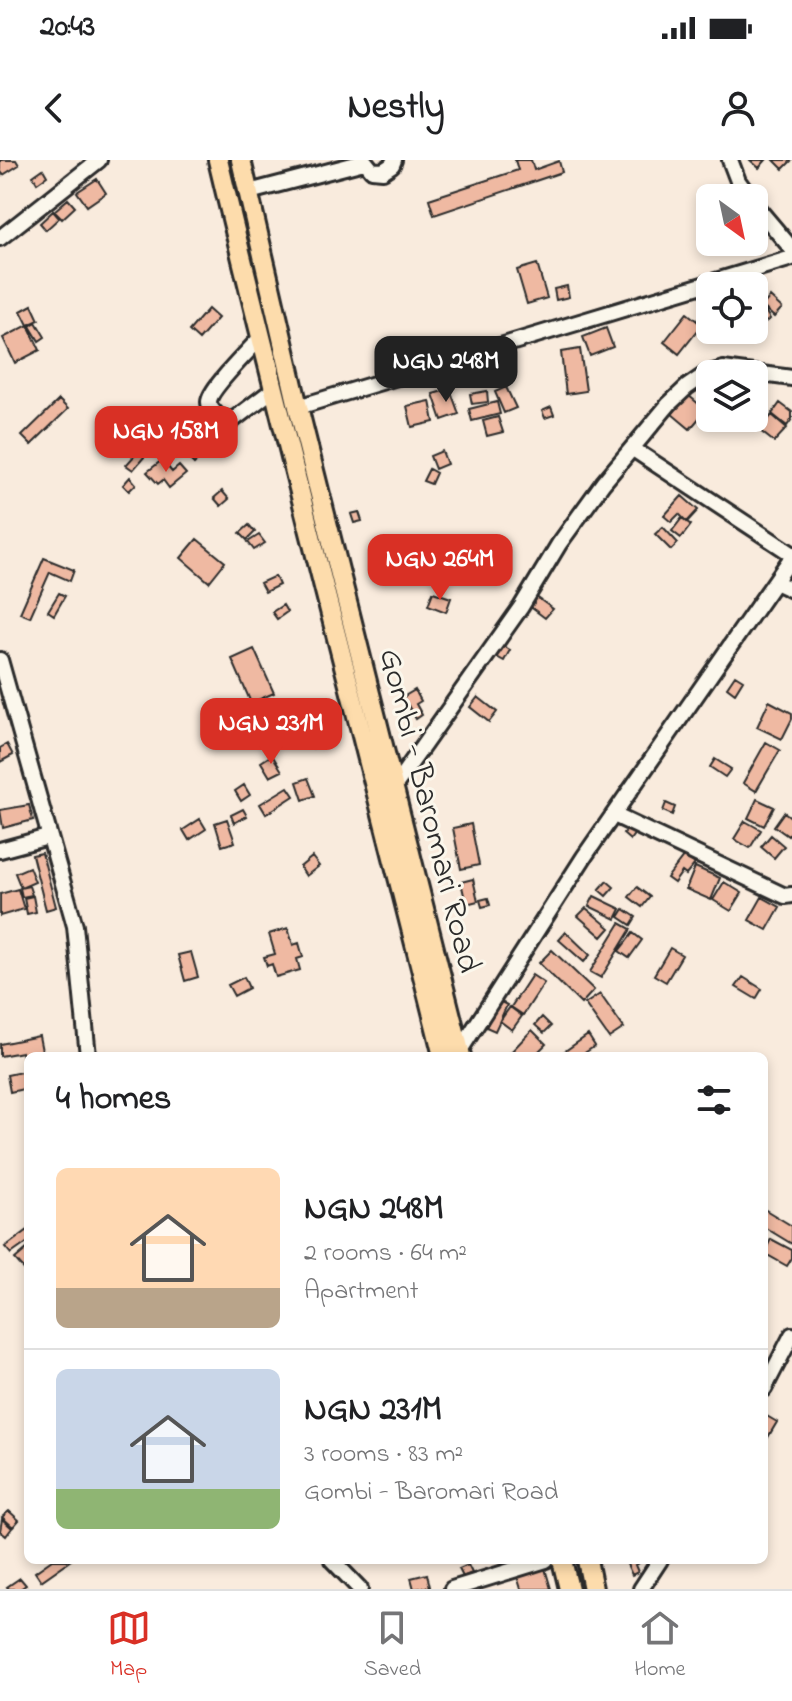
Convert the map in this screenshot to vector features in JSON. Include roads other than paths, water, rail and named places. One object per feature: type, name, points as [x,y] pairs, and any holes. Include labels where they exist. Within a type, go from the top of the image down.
[{"type":"main road","name":"Gombi - Baromari Road","points":[[218,160],[274,389],[453,1052]]},
{"type":"main road","name":"Gombi - Baromari Road","points":[[241,160],[298,407],[394,787],[400,846]]},
{"type":"main road","points":[[563,1564],[569,1589]]},
{"type":"main road","points":[[588,1564],[593,1589]]},
{"type":"street","points":[[0,238],[99,160]]},
{"type":"street","points":[[249,192],[364,161],[372,170],[383,171],[394,160]]},
{"type":"street","points":[[730,160],[740,184]]},
{"type":"street","points":[[768,221],[792,249]]},
{"type":"street","points":[[298,407],[792,258]]},
{"type":"street","points":[[261,337],[215,389],[209,400],[210,407],[220,418],[233,420],[274,389]]},
{"type":"street","points":[[394,787],[521,607],[559,544],[603,483],[669,404],[706,374],[723,369],[792,378]]},
{"type":"street","points":[[456,1052],[792,555],[633,449]]},
{"type":"street","points":[[775,582],[792,590]]},
{"type":"street","points":[[0,660],[75,926],[88,1052]]},
{"type":"street","points":[[614,815],[785,896],[792,895]]},
{"type":"street","points":[[0,850],[48,837]]},
{"type":"street","points":[[768,1381],[792,1335]]},
{"type":"street","points":[[336,1564],[360,1589]]},
{"type":"street","points":[[452,1589],[533,1564]]},
{"type":"street","points":[[641,1589],[657,1564]]}]
